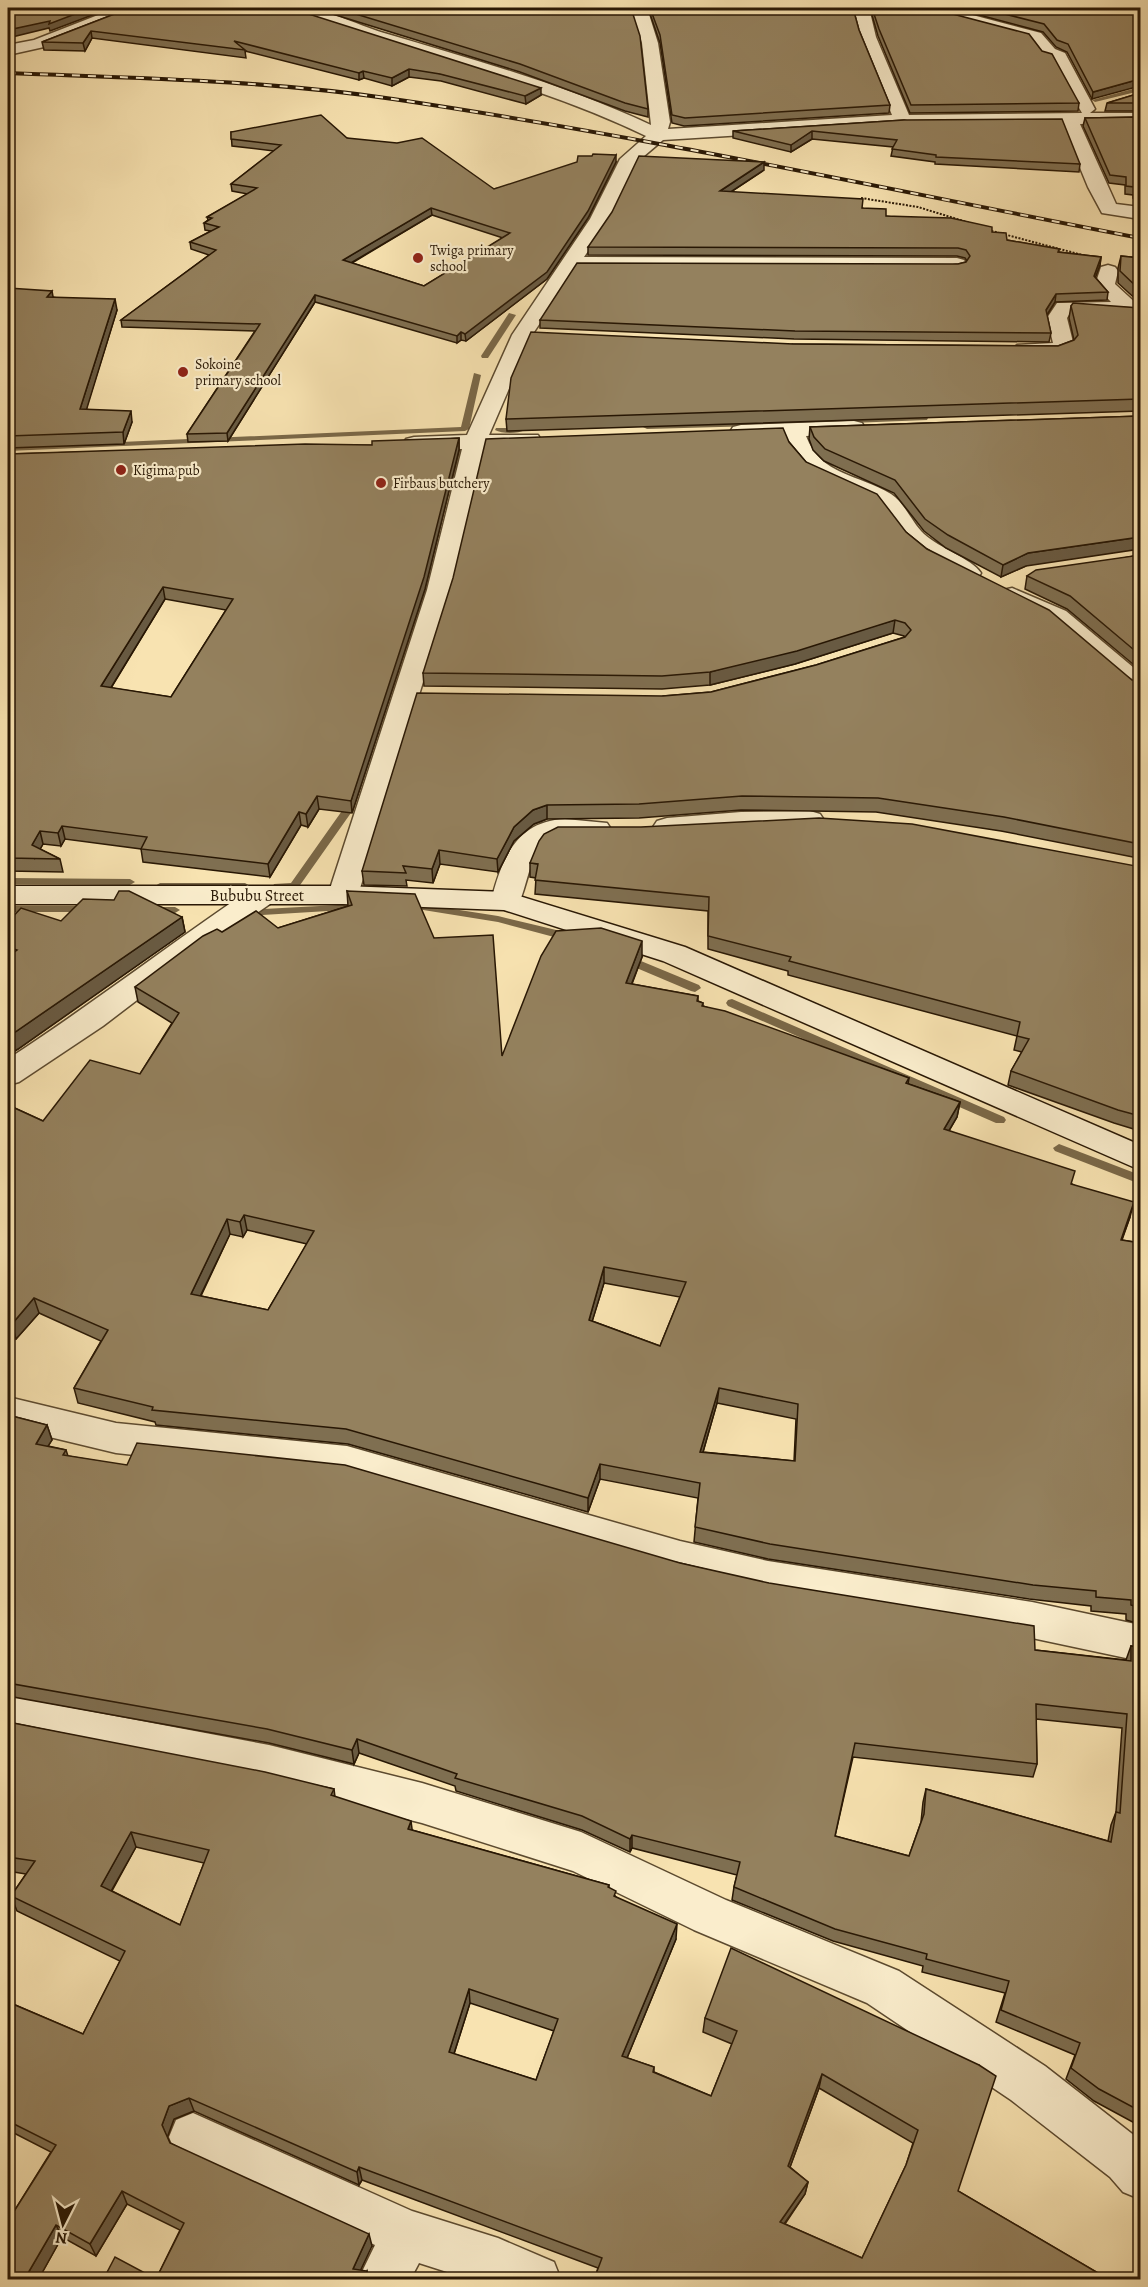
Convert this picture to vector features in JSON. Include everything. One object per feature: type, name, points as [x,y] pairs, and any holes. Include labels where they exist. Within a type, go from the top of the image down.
[{"type":"street","points":[[8,50],[38,44],[129,8]]},
{"type":"street","points":[[292,8],[312,10],[370,34],[500,71],[628,120],[658,135],[903,120],[1140,118]]},
{"type":"street","points":[[343,895],[417,696],[475,442],[572,263],[600,219],[629,159],[658,135],[661,122],[650,43],[639,8]]},
{"type":"street","points":[[861,8],[868,37],[903,120]]},
{"type":"street","points":[[930,8],[1035,36],[1049,53],[1059,57],[1086,109]]},
{"type":"street","points":[[1064,118],[1119,100]]},
{"type":"street","points":[[1064,118],[1084,151],[1096,190],[1109,209],[1140,213]]},
{"type":"street","points":[[572,263],[957,264]]},
{"type":"street","points":[[1108,270],[1105,285],[1114,296],[1136,314]]},
{"type":"street","points":[[1000,350],[1061,350],[1064,346],[1058,318],[1064,307],[1136,314]]},
{"type":"street","points":[[722,433],[873,428]]},
{"type":"street","points":[[792,430],[801,453],[815,468],[885,500],[915,538],[929,549],[1002,590],[1058,616],[1140,686]]},
{"type":"street","points":[[395,444],[557,439]]},
{"type":"street","points":[[1002,590],[1026,575]]},
{"type":"street","points":[[506,901],[513,870],[536,836],[547,830],[634,829],[741,821],[841,821]]},
{"type":"street","name":"Bububu Street","points":[[8,895],[260,897],[343,895],[506,901],[674,954],[1140,1158]]},
{"type":"street","points":[[8,1074],[92,1019],[193,942],[260,897]]},
{"type":"street","points":[[8,1412],[116,1438],[347,1462],[680,1558],[768,1578],[1032,1620],[1140,1643]]},
{"type":"street","points":[[8,1715],[269,1765],[422,1803],[581,1853],[710,1915],[883,1987],[1028,2082],[1127,2160],[1140,2175]]},
{"type":"street","points":[[193,2137],[407,2234],[498,2264],[536,2280]]},
{"type":"street","points":[[383,2280],[407,2234]]},
{"type":"path","points":[[861,198],[918,207],[970,223]]},
{"type":"path","points":[[980,227],[1089,257],[1101,262],[1108,270]]},
{"type":"building","points":[[8,8],[91,8],[49,24],[50,21],[8,30]]},
{"type":"building","points":[[130,8],[290,8],[541,88],[525,96],[440,74],[409,69],[392,78],[363,71],[359,73],[234,41],[245,50],[91,31],[83,43],[42,42]]},
{"type":"building","points":[[336,8],[631,8],[640,36],[648,109],[625,103],[520,64]]},
{"type":"building","points":[[650,8],[853,8],[859,30],[890,105],[685,118],[672,115],[660,35]]},
{"type":"building","points":[[872,8],[930,8],[1029,34],[1042,51],[1052,54],[1079,103],[911,105]]},
{"type":"building","points":[[981,8],[1140,8],[1140,79],[1093,92],[1068,44],[1057,40],[1044,24]]},
{"type":"building","points":[[1140,93],[1140,103],[1107,103]]},
{"type":"building","points":[[321,115],[347,138],[397,143],[422,138],[494,189],[577,162],[578,156],[616,155],[588,211],[547,272],[465,334],[461,332],[457,336],[315,295],[227,433],[187,434],[260,324],[121,320],[216,250],[190,242],[219,227],[204,223],[212,218],[207,217],[257,188],[231,184],[281,145],[231,139],[231,132]],"holes":[[[431,208],[510,233],[424,286],[343,260]]]},
{"type":"building","points":[[1140,117],[1140,191],[1126,186],[1126,177],[1110,175],[1085,118]]},
{"type":"building","points":[[1062,119],[1080,164],[936,157],[936,155],[892,149],[897,140],[812,131],[791,145],[733,131],[904,120]]},
{"type":"building","points":[[639,156],[764,162],[720,191],[863,199],[862,208],[886,209],[886,216],[951,218],[992,227],[992,232],[1006,233],[1007,240],[1059,249],[1058,252],[1101,257],[1094,276],[1108,292],[1056,294],[1046,310],[1051,333],[795,331],[540,320],[577,263],[958,264],[966,262],[970,256],[966,250],[958,248],[588,247],[612,212]]},
{"type":"building","points":[[1121,256],[1140,258],[1140,290],[1120,271]]},
{"type":"building","points":[[8,288],[52,291],[47,297],[115,299],[80,409],[131,411],[123,432],[8,436]]},
{"type":"building","points":[[1073,303],[1140,308],[1140,399],[506,419],[511,378],[531,332],[793,344],[1058,346],[1074,340],[1078,335],[1071,306]]},
{"type":"building","points":[[1140,416],[1140,537],[1028,553],[1003,565],[948,535],[925,519],[895,480],[825,449],[814,437],[810,427]]},
{"type":"building","points":[[783,428],[789,442],[806,462],[877,494],[906,532],[927,549],[1049,610],[1132,680],[1140,682],[1140,844],[1004,817],[878,798],[742,796],[639,804],[547,805],[533,810],[514,827],[497,859],[439,850],[432,869],[403,866],[406,873],[362,871],[417,693],[663,696],[711,692],[816,665],[905,637],[911,630],[905,623],[895,620],[797,651],[710,672],[662,676],[423,673],[453,578],[486,439]]},
{"type":"building","points":[[459,438],[424,577],[351,801],[317,796],[306,814],[299,812],[268,864],[141,849],[147,837],[62,826],[58,833],[40,831],[32,845],[60,859],[8,858],[8,454],[305,444],[372,445],[372,441]],"holes":[[[163,587],[233,599],[171,697],[101,686]]]},
{"type":"building","points":[[1140,555],[1140,655],[1070,596],[1027,576],[1036,570]]},
{"type":"building","points":[[819,818],[912,824],[1136,866],[1134,932],[1140,933],[1140,1116],[1011,1071],[1029,1039],[1017,1036],[1020,1022],[789,961],[791,957],[708,936],[709,897],[535,880],[538,864],[530,863],[544,834],[558,827],[641,827]]},
{"type":"building","points":[[119,891],[129,891],[182,917],[8,1037],[8,957],[17,950],[8,947],[8,922],[21,908],[61,921],[83,899],[114,900]]},
{"type":"building","points":[[347,891],[415,894],[434,938],[493,935],[502,1056],[541,956],[556,931],[601,928],[642,941],[626,983],[698,996],[697,1001],[703,1003],[702,1006],[725,1011],[909,1078],[906,1083],[960,1102],[944,1129],[1075,1171],[1071,1184],[1134,1202],[1121,1240],[1140,1243],[1140,1608],[1131,1605],[1131,1600],[1096,1597],[1096,1591],[1033,1585],[770,1544],[695,1527],[700,1483],[600,1464],[588,1498],[346,1429],[152,1410],[153,1407],[74,1388],[108,1330],[34,1298],[12,1324],[8,1322],[8,1105],[43,1121],[90,1060],[140,1074],[179,1013],[135,987],[203,936],[217,929],[222,932],[256,911],[278,928],[352,905]],"holes":[[[244,1215],[314,1231],[268,1310],[191,1294],[227,1219],[240,1222]],[[604,1267],[686,1282],[660,1346],[589,1320]],[[719,1388],[798,1404],[795,1461],[700,1452]]]},
{"type":"building","points":[[8,1415],[47,1425],[36,1444],[66,1450],[63,1455],[127,1465],[137,1443],[345,1465],[680,1563],[769,1583],[1034,1626],[1035,1650],[1131,1661],[1131,1646],[1140,1648],[1140,2111],[1099,2089],[1071,2068],[1080,2043],[1001,2010],[1009,1981],[926,1959],[927,1954],[835,1929],[734,1887],[740,1862],[632,1835],[630,1839],[582,1816],[455,1778],[457,1774],[357,1739],[352,1750],[267,1729],[8,1683]],"holes":[[[1036,1704],[1127,1714],[1120,1813],[1116,1812],[1111,1842],[926,1789],[924,1814],[909,1856],[835,1836],[855,1743],[1037,1764]]]},
{"type":"building","points":[[8,1722],[265,1772],[334,1789],[331,1795],[411,1821],[408,1829],[609,1885],[608,1887],[616,1891],[614,1896],[677,1924],[622,2056],[654,2067],[653,2072],[711,2096],[737,2031],[705,2018],[731,1948],[979,2065],[996,2076],[958,2191],[1110,2280],[610,2280],[596,2274],[602,2258],[359,2167],[357,2172],[189,2098],[169,2106],[162,2125],[170,2143],[369,2234],[353,2269],[367,2271],[363,2280],[103,2280],[115,2257],[156,2279],[184,2223],[122,2191],[90,2244],[56,2225],[24,2280],[8,2280],[8,2211],[13,2213],[56,2145],[8,2121],[8,2002],[83,2034],[125,1951],[11,1896],[35,1861],[8,1857]],"holes":[[[131,1832],[209,1850],[180,1925],[101,1886]],[[469,1989],[558,2019],[536,2080],[449,2052]],[[822,2074],[918,2130],[906,2165],[862,2258],[780,2222],[808,2182],[788,2166]]]},
{"type":"waterway","points":[[1095,100],[1140,89]]},
{"type":"waterway","points":[[585,218],[594,210],[608,177]]},
{"type":"waterway","points":[[485,356],[512,315]]},
{"type":"waterway","points":[[8,449],[465,429],[477,375]]},
{"type":"waterway","points":[[801,423],[924,418]]},
{"type":"waterway","points":[[647,427],[754,424]]},
{"type":"waterway","points":[[499,430],[521,430]]},
{"type":"waterway","points":[[449,488],[462,446]]},
{"type":"waterway","points":[[278,886],[294,886],[348,810]]},
{"type":"waterway","points":[[8,881],[130,882]]},
{"type":"waterway","points":[[160,886],[245,886]]},
{"type":"waterway","points":[[245,913],[357,907]]},
{"type":"waterway","points":[[421,907],[498,919],[569,937]]},
{"type":"waterway","points":[[8,909],[87,909]]},
{"type":"waterway","points":[[152,910],[175,910]]},
{"type":"waterway","points":[[624,958],[695,988]]},
{"type":"waterway","points":[[732,1003],[1000,1120]]},
{"type":"waterway","points":[[1059,1148],[1140,1180]]},
{"type":"railway","points":[[8,73],[249,84],[393,99],[767,164],[1140,238]]},
{"type":"place","name":"Twiga primary school","points":[[418,258]]},
{"type":"place","name":"Sokoine primary school","points":[[183,372]]},
{"type":"place","name":"Kigima pub","points":[[121,470]]},
{"type":"place","name":"Firbaus butchery","points":[[381,483]]}]
